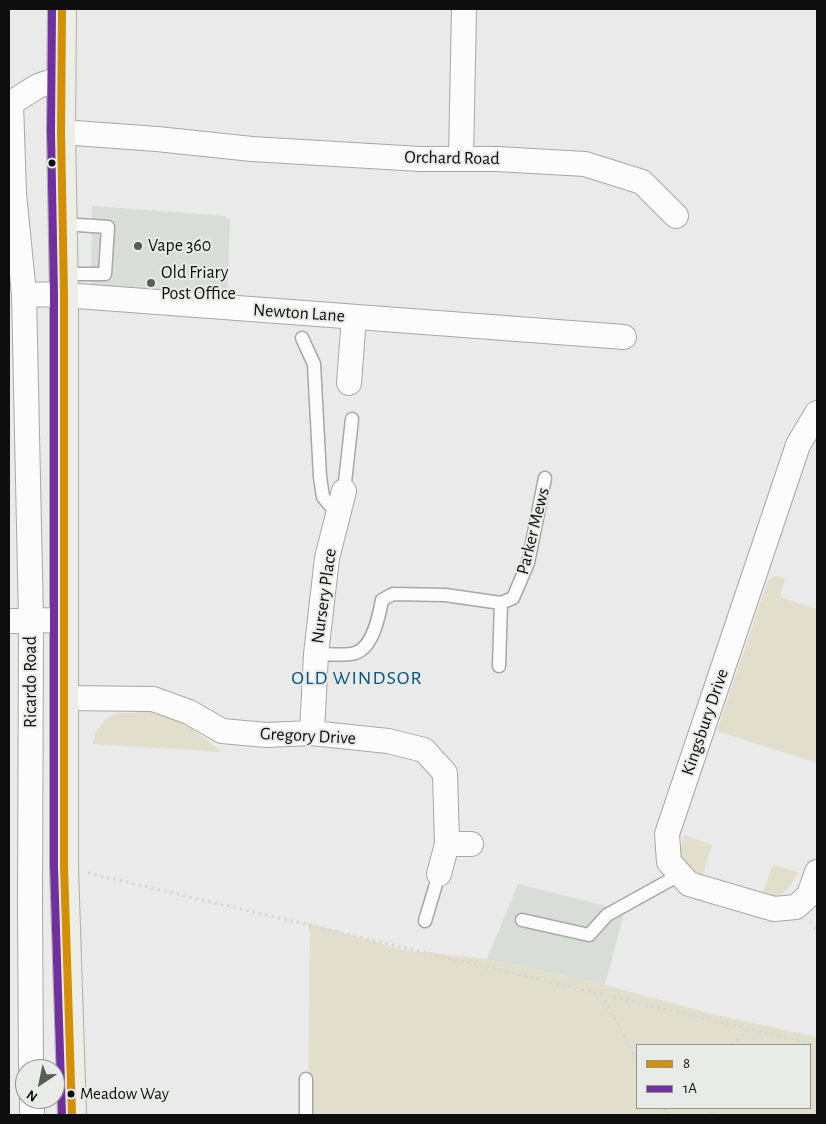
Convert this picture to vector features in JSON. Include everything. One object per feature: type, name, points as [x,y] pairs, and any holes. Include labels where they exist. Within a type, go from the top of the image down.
[{"type":"main road","points":[[62,9],[64,867],[72,1115]]},
{"type":"street","points":[[461,159],[464,9]]},
{"type":"street","name":"Ricardo Road","points":[[31,1059],[30,903],[20,620],[24,294],[11,194],[11,103],[38,86],[62,78]]},
{"type":"street","name":"Orchard Road","points":[[61,132],[157,139],[252,149],[420,159],[497,159],[585,164],[642,182],[676,216]]},
{"type":"street","points":[[24,294],[64,284]]},
{"type":"street","name":"Newton Lane","points":[[64,284],[354,317],[624,337]]},
{"type":"street","name":"Newton Lane","points":[[349,382],[354,317]]},
{"type":"street","name":"Kingsbury Drive","points":[[817,414],[798,445],[667,834],[669,862],[689,884],[774,908],[796,907],[809,895],[817,872]]},
{"type":"street","name":"Nursery Place","points":[[312,733],[316,654],[328,558],[344,491]]},
{"type":"street","points":[[20,620],[63,620]]},
{"type":"street","name":"Gregory Drive","points":[[64,698],[153,699],[189,712],[222,731],[266,735],[312,733],[388,741],[424,750],[445,774],[447,844],[439,874]]},
{"type":"street","points":[[447,844],[472,844]]},
{"type":"lane","points":[[63,224],[108,227],[105,274],[64,284]]},
{"type":"lane","points":[[302,338],[314,364],[320,477],[323,496],[338,515]]},
{"type":"lane","points":[[344,491],[352,419]]},
{"type":"lane","name":"Parker Mews","points":[[501,603],[513,598],[528,564],[545,478]]},
{"type":"lane","points":[[316,654],[356,653],[370,642],[382,600],[393,594],[445,596],[501,603],[499,666]]},
{"type":"lane","points":[[426,921],[439,874]]},
{"type":"lane","points":[[522,920],[589,935],[607,915],[680,874]]},
{"type":"lane","points":[[306,1079],[306,1115]]},
{"type":"path","points":[[64,867],[817,1045]]},
{"type":"path","points":[[601,994],[636,1057]]},
{"type":"path","points":[[733,1044],[749,1029]]},
{"type":"shaded area","points":[[92,206],[226,216],[226,218],[230,219],[227,302],[91,294]]},
{"type":"shaded area","points":[[775,576],[785,578],[780,597],[817,609],[817,763],[717,731],[768,580]]},
{"type":"shaded area","points":[[138,709],[150,710],[173,717],[222,752],[93,744],[99,727],[108,717],[117,714],[136,713]]},
{"type":"shaded area","points":[[684,835],[712,845],[700,883],[681,865],[680,851]]},
{"type":"shaded area","points":[[773,865],[798,872],[791,885],[784,892],[774,897],[760,900]]},
{"type":"shaded area","points":[[518,884],[606,906],[624,913],[605,985],[487,959]]},
{"type":"shaded area","points":[[308,923],[403,950],[487,959],[605,985],[712,1014],[817,1037],[817,1115],[308,1115],[310,933]]},
{"type":"transit line","name":"1A","points":[[52,9],[54,867],[62,1115]]},
{"type":"transit line","name":"8","points":[[62,9],[64,867],[72,1115]]},
{"type":"place","name":"Vape 360","points":[[138,246]]},
{"type":"place","name":"Old Friary Post Office","points":[[151,283]]},
{"type":"place","name":"Meadow Way","points":[[71,1094]]},
{"type":"district","name":"OLD WINDSOR","points":[[357,678]]}]
